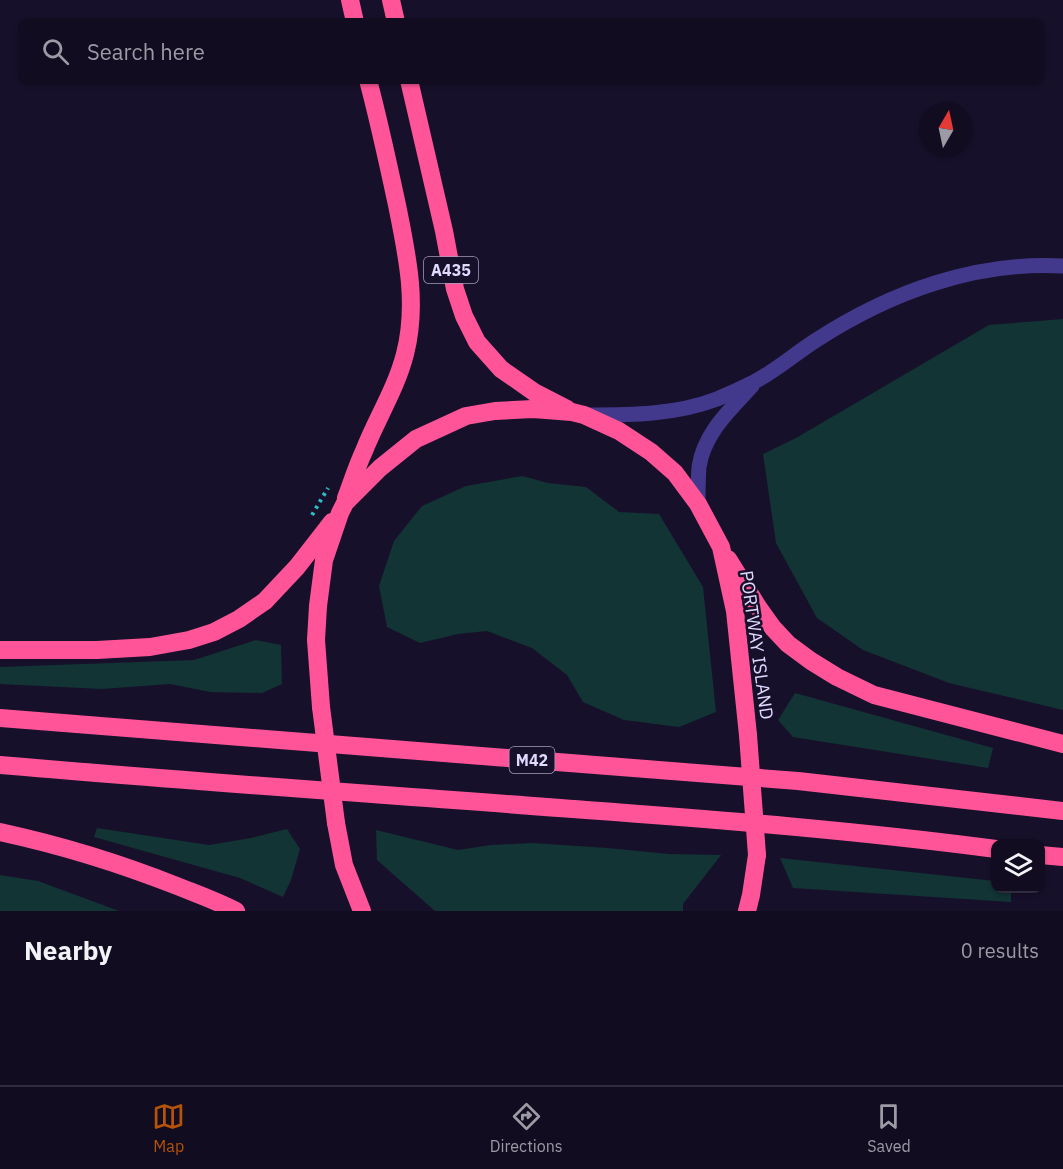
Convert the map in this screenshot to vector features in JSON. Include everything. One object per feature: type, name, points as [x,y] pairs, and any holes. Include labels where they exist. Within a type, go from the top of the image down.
[{"type":"highway","points":[[350,0],[354,18]]},
{"type":"highway","points":[[391,0],[395,18]]},
{"type":"highway","name":"A435","points":[[342,508],[363,452],[398,379],[410,319],[409,267],[384,142],[369,84]]},
{"type":"highway","name":"A435","points":[[410,84],[455,289],[464,316],[477,342],[501,369],[534,392],[578,413]]},
{"type":"highway","name":"PORTWAY ISLAND","points":[[362,911],[344,865],[336,823],[321,707],[316,640],[324,560],[342,508],[380,468],[416,439],[466,416],[495,411],[533,409],[578,413],[619,432],[651,452],[675,473],[698,504],[721,547],[735,611],[748,735],[757,855],[752,896],[747,911]]},
{"type":"highway","points":[[0,650],[97,650],[150,647],[189,640],[214,632],[239,619],[265,601],[297,567],[342,508]]},
{"type":"highway","points":[[721,547],[773,628],[788,644],[837,677],[873,695],[1063,744]]},
{"type":"highway","name":"M42","points":[[0,718],[798,781],[1063,811]]},
{"type":"highway","points":[[0,765],[783,825],[991,848]]},
{"type":"highway","points":[[0,832],[41,841],[131,868],[236,911]]},
{"type":"highway","points":[[1045,856],[1063,858]]},
{"type":"street","points":[[578,413],[635,414],[672,411],[716,399],[756,382],[818,339],[916,288],[945,279],[994,270],[1044,265],[1063,266]]},
{"type":"street","points":[[698,504],[699,465],[708,438],[723,417],[756,382]]},
{"type":"path","points":[[311,515],[330,485]]},
{"type":"green space","points":[[1063,319],[1063,710],[949,683],[863,650],[817,618],[776,543],[763,454],[796,438],[989,325]]},
{"type":"green space","points":[[522,476],[548,483],[586,487],[619,512],[659,514],[703,587],[716,712],[679,727],[624,720],[583,702],[567,675],[532,648],[487,631],[458,634],[420,643],[387,627],[379,586],[394,541],[422,506],[466,486]]},
{"type":"green space","points":[[256,640],[281,645],[282,684],[262,693],[210,692],[170,684],[102,689],[0,684],[0,667],[194,660]]},
{"type":"green space","points":[[795,693],[993,748],[988,768],[793,737],[778,720]]},
{"type":"green space","points":[[97,828],[209,845],[287,829],[300,849],[291,880],[283,897],[240,878],[94,837]]},
{"type":"green space","points":[[376,830],[458,850],[491,845],[533,843],[669,854],[721,855],[683,904],[683,911],[435,911],[377,860]]},
{"type":"green space","points":[[780,858],[991,881],[991,893],[1011,893],[1011,902],[793,888]]},
{"type":"green space","points":[[0,875],[38,881],[119,911],[0,911]]}]
